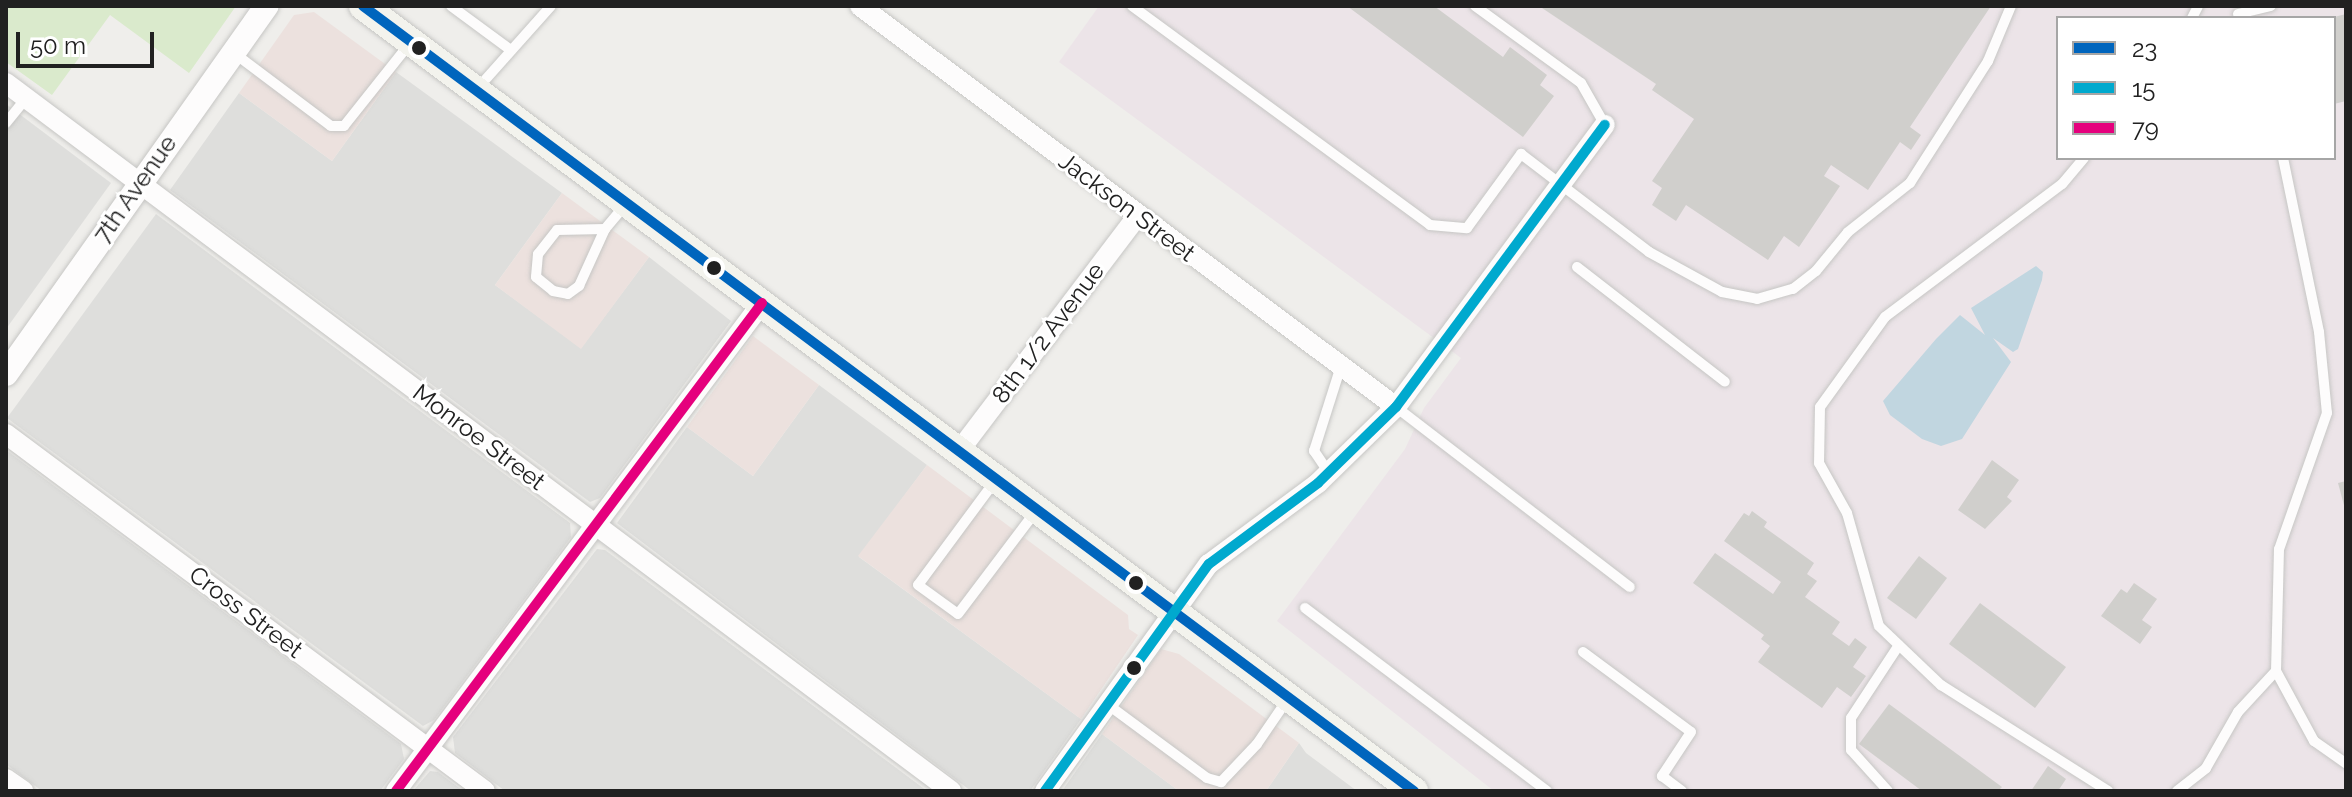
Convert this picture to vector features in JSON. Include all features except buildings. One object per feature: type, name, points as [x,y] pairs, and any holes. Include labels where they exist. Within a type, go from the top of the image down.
[{"type":"main road","points":[[363,6],[1414,791]]},
{"type":"street","name":"7th Avenue","points":[[6,374],[267,6]]},
{"type":"street","name":"Jackson Street","points":[[860,6],[1396,407]]},
{"type":"street","name":"Monroe Street","points":[[6,83],[951,791]]},
{"type":"street","points":[[1045,791],[1209,564],[1329,473],[1396,407],[1559,183],[1605,125]]},
{"type":"street","name":"8th 1/2 Avenue","points":[[959,451],[1138,215]]},
{"type":"street","points":[[396,791],[762,303]]},
{"type":"street","name":"Cross Street","points":[[6,434],[485,791]]},
{"type":"street","points":[[6,779],[23,791]]},
{"type":"lane","points":[[451,6],[508,48]]},
{"type":"lane","points":[[476,90],[508,48],[531,33],[551,6]]},
{"type":"lane","points":[[1132,6],[1430,225],[1467,228],[1521,154],[1649,252],[1722,292],[1757,299],[1793,289],[1816,271],[1848,232],[1910,183],[1988,61],[2011,6]]},
{"type":"lane","points":[[1475,6],[1581,83],[1605,125]]},
{"type":"lane","points":[[2237,13],[2271,6]]},
{"type":"lane","points":[[233,52],[331,126],[344,126],[411,42]]},
{"type":"lane","points":[[6,123],[26,98]]},
{"type":"lane","points":[[2082,160],[2062,184],[1885,317],[1820,407],[1819,463],[1847,513],[1879,626],[1941,685],[2108,791]]},
{"type":"lane","points":[[2283,160],[2319,332],[2327,413],[2279,549],[2276,671],[2314,741],[2346,763]]},
{"type":"lane","points":[[605,229],[557,230],[538,254],[536,277],[553,291],[568,294],[590,270],[605,229],[627,203]]},
{"type":"lane","points":[[1577,267],[1725,382]]},
{"type":"lane","points":[[1329,473],[1314,451],[1341,366]]},
{"type":"lane","points":[[1396,407],[1630,587]]},
{"type":"lane","points":[[996,479],[918,585],[958,614],[1037,509]]},
{"type":"lane","points":[[1305,608],[1547,791]]},
{"type":"lane","points":[[1888,791],[1851,750],[1851,718],[1899,645]]},
{"type":"lane","points":[[1583,652],[1691,732],[1662,776],[1682,791]]},
{"type":"lane","points":[[2177,791],[2206,768],[2238,712],[2276,671]]},
{"type":"lane","points":[[1107,704],[1207,778],[1221,782],[1232,776],[1289,697]]},
{"type":"shaded area","points":[[1099,6],[2346,6],[2346,791],[1494,791],[1277,621],[1405,449],[1424,408],[1461,358],[1059,62]]},
{"type":"shaded area","points":[[314,12],[396,72],[332,161],[239,93],[294,15]]},
{"type":"shaded area","points":[[396,72],[562,193],[495,285],[581,348],[649,257],[731,321],[600,498],[590,502],[170,190],[239,93],[332,161]]},
{"type":"shaded area","points":[[6,104],[111,183],[6,329]]},
{"type":"shaded area","points":[[562,193],[649,257],[581,349],[495,285]]},
{"type":"shaded area","points":[[156,214],[570,523],[571,537],[434,720],[423,726],[7,418]]},
{"type":"shaded area","points":[[753,336],[819,385],[753,476],[687,427]]},
{"type":"shaded area","points":[[819,385],[927,465],[859,557],[1081,719],[1030,791],[971,791],[617,523],[687,427],[753,476]]},
{"type":"shaded area","points":[[6,450],[401,744],[404,759],[380,791],[42,791],[6,764]]},
{"type":"shaded area","points":[[927,465],[1128,615],[1129,629],[1138,635],[1081,719],[858,556]]},
{"type":"shaded area","points":[[597,549],[605,550],[927,791],[505,791],[455,753],[453,737]]},
{"type":"shaded area","points":[[1161,649],[1179,654],[1299,743],[1266,791],[1179,791],[1102,734]]},
{"type":"shaded area","points":[[1102,734],[1179,791],[1062,791]]},
{"type":"shaded area","points":[[1299,743],[1306,753],[1357,791],[1266,791]]},
{"type":"shaded area","points":[[430,771],[438,772],[463,791],[413,791]]},
{"type":"green space","points":[[6,6],[236,6],[189,73],[110,15],[52,95],[6,62]]},
{"type":"water","points":[[2036,266],[2043,272],[2042,280],[2018,349],[2013,352],[1993,338],[2011,362],[1962,439],[1941,446],[1922,439],[1890,415],[1883,401],[1936,339],[1960,315],[1985,335],[1971,308]]},
{"type":"transit line","name":"23","points":[[363,6],[1414,791]]},
{"type":"transit line","name":"15","points":[[1045,791],[1209,564],[1318,483],[1396,407],[1605,125]]},
{"type":"transit line","name":"79","points":[[396,791],[762,303]]}]
